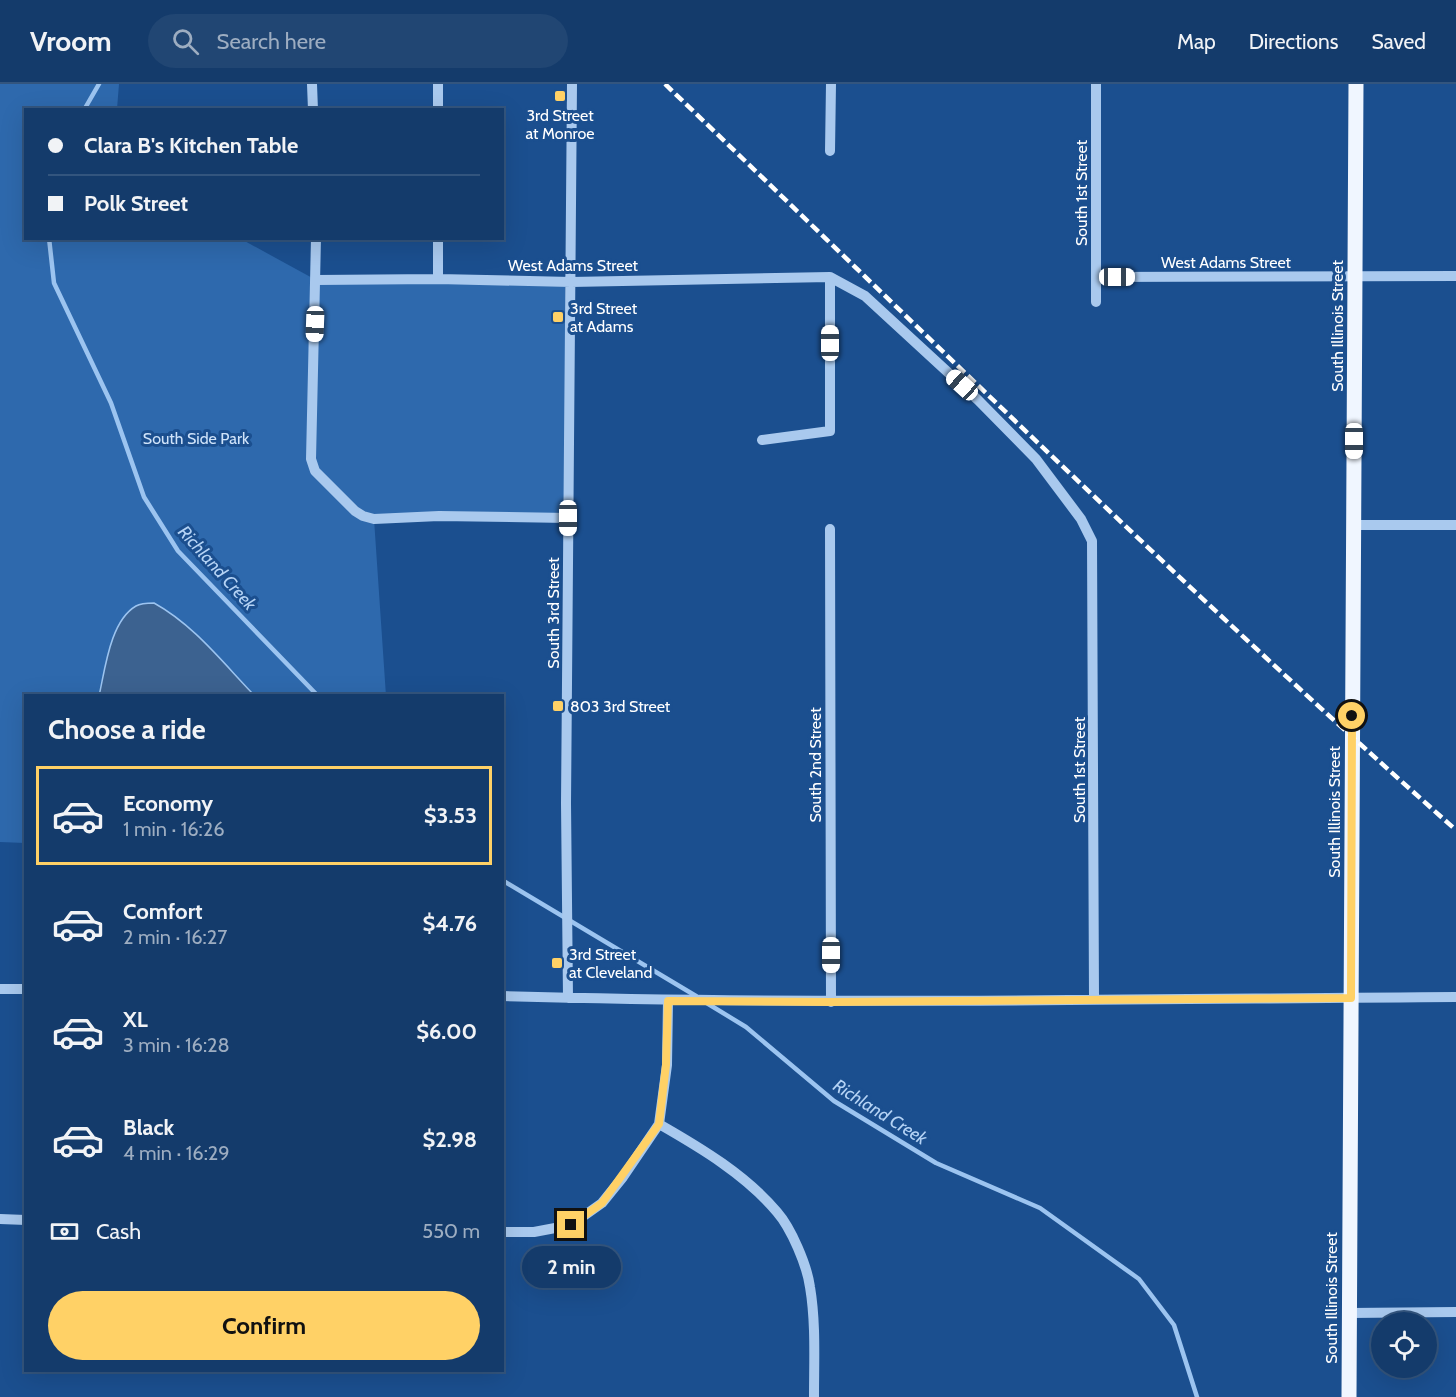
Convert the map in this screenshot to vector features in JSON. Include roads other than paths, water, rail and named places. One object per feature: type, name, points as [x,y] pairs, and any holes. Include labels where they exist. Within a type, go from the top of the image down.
[{"type":"main road","name":"South Illinois Street","points":[[1348,1397],[1356,84]]},
{"type":"street","points":[[312,84],[313,108]]},
{"type":"street","points":[[438,84],[438,108]]},
{"type":"street","name":"South 3rd Street","points":[[568,998],[568,518],[572,84]]},
{"type":"street","points":[[830,151],[831,84]]},
{"type":"street","name":"South 1st Street","points":[[1096,84],[1096,302]]},
{"type":"street","points":[[316,240],[311,459],[315,471],[355,511],[374,519],[439,516],[568,518]]},
{"type":"street","points":[[438,240],[438,279]]},
{"type":"street","name":"West Adams Street","points":[[1096,277],[1456,276]]},
{"type":"street","points":[[762,440],[830,431],[830,278]]},
{"type":"street","name":"West Adams Street","points":[[316,280],[438,279],[571,282],[830,278]]},
{"type":"street","name":"South 1st Street","points":[[830,278],[865,296],[978,400],[1036,459],[1081,519],[1092,541],[1094,999]]},
{"type":"street","points":[[1353,525],[1456,525]]},
{"type":"street","name":"South 2nd Street","points":[[830,529],[831,1002]]},
{"type":"street","points":[[0,989],[24,989]]},
{"type":"street","points":[[504,996],[747,1002],[1456,997]]},
{"type":"street","points":[[504,1232],[534,1232],[571,1225],[602,1203],[659,1124],[671,1001]]},
{"type":"street","points":[[659,1124],[689,1141],[742,1178],[778,1213],[800,1253],[810,1285],[814,1323],[814,1397]]},
{"type":"street","points":[[0,1220],[24,1220]]},
{"type":"street","points":[[1349,1313],[1456,1312]]},
{"type":"waterway","name":"Richland Creek","points":[[85,108],[99,84]]},
{"type":"waterway","name":"Richland Creek","points":[[49,240],[54,283],[111,403],[144,497],[178,551],[316,694]]},
{"type":"waterway","name":"Richland Creek","points":[[504,881],[696,996]]},
{"type":"waterway","name":"Richland Creek","points":[[705,1002],[746,1027],[834,1101],[936,1163],[1040,1208],[1139,1279],[1174,1325],[1197,1397]]},
{"type":"railway","points":[[665,84],[1156,555],[1456,830]]},
{"type":"place","name":"3rd Street at Monroe","points":[[560,96]]},
{"type":"place","name":"3rd Street at Adams","points":[[558,317]]},
{"type":"place","name":"803 3rd Street","points":[[558,706]]},
{"type":"place","name":"3rd Street at Cleveland","points":[[557,963]]},
{"type":"park label","name":"South Side Park","points":[[196,438]]}]
